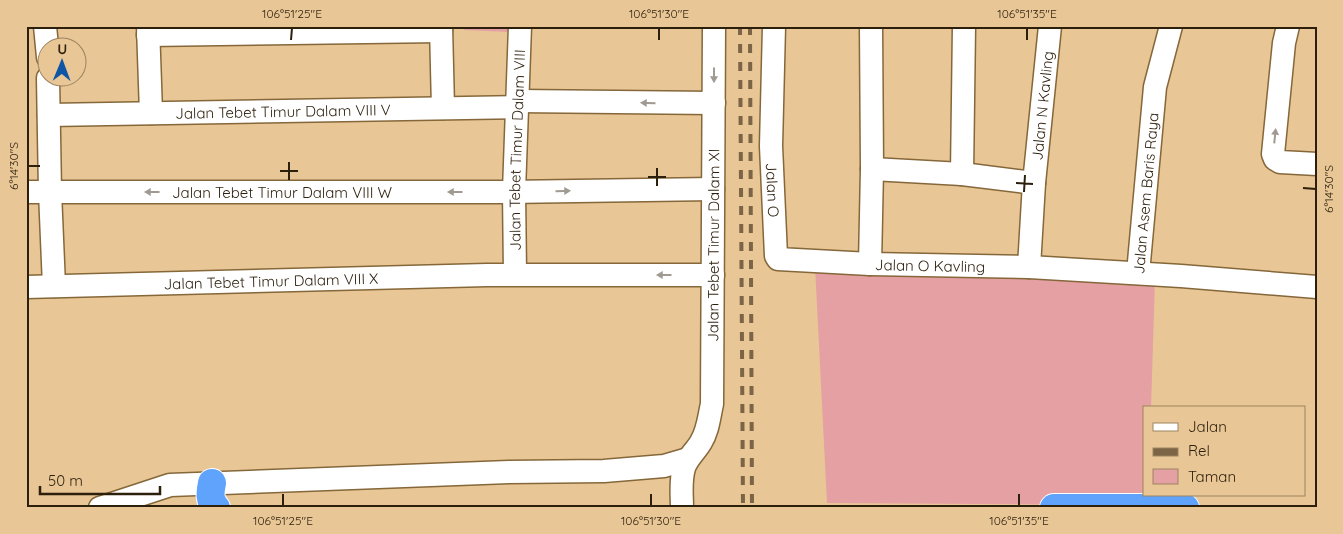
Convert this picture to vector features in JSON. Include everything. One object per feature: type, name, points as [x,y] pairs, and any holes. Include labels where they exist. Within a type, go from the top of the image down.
[{"type":"highway","points":[[1054,508],[1185,508]]},
{"type":"street","name":"Jalan Tebet Timur Dalam VIII","points":[[515,274],[514,191],[520,26]]},
{"type":"street","name":"Jalan Tebet Timur Dalam XI","points":[[688,459],[701,444],[706,432],[712,404],[714,26]]},
{"type":"street","name":"Jalan O","points":[[774,26],[771,146],[776,256],[778,259],[783,260],[870,264]]},
{"type":"street","name":"Jalan O Kavling","points":[[871,26],[872,169],[870,264],[1029,267],[1138,273]]},
{"type":"street","points":[[962,174],[964,26]]},
{"type":"street","name":"Jalan N Kavling","points":[[1029,267],[1034,183],[1050,26]]},
{"type":"street","name":"Jalan Asem Baris Raya","points":[[1171,26],[1155,87],[1138,273],[1317,288]]},
{"type":"street","points":[[1288,26],[1284,43],[1273,154],[1275,159],[1280,162],[1317,164]]},
{"type":"street","points":[[152,113],[148,31],[441,29],[443,108]]},
{"type":"street","points":[[48,88],[54,286]]},
{"type":"street","name":"Jalan Tebet Timur Dalam VIII V","points":[[49,115],[443,108],[518,104],[714,103]]},
{"type":"street","points":[[872,169],[962,174],[1034,183]]},
{"type":"street","name":"Jalan Tebet Timur Dalam VIII W","points":[[26,192],[713,189]]},
{"type":"street","name":"Jalan Tebet Timur Dalam VIII X","points":[[26,287],[515,274],[713,275]]},
{"type":"street","points":[[100,508],[170,485],[214,495],[509,472],[604,472],[664,466],[688,459]]},
{"type":"street","points":[[682,508],[682,483],[688,459]]},
{"type":"street","points":[[664,466],[674,471],[682,483]]},
{"type":"green space","points":[[464,26],[509,26],[509,32],[464,30]]},
{"type":"green space","points":[[815,266],[1155,279],[1151,406],[1143,406],[1143,496],[1149,505],[827,503]]},
{"type":"railway","points":[[740,26],[743,508]]},
{"type":"railway","points":[[750,26],[752,508]]}]
